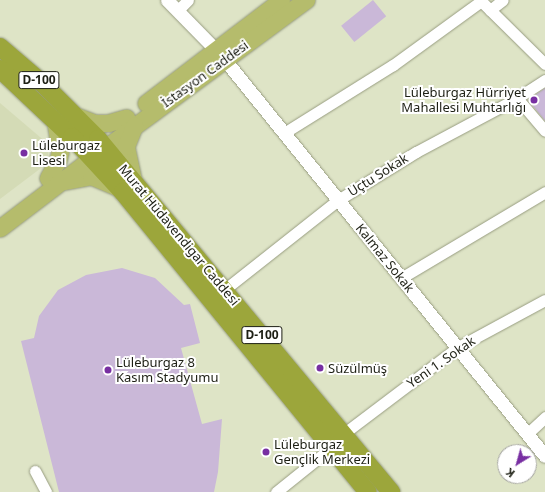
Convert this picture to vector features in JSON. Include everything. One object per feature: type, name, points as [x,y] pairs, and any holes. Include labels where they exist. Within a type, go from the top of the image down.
[{"type":"highway","name":"Murat Hüdavendigar Caddesi","points":[[0,47],[76,116],[95,149],[224,290],[391,492]]},
{"type":"highway","name":"Murat Hüdavendigar Caddesi","points":[[0,69],[55,121],[95,149]]},
{"type":"highway","name":"Murat Hüdavendigar Caddesi","points":[[128,186],[368,492]]},
{"type":"main road","name":"İstasyon Caddesi","points":[[220,55],[281,0]]},
{"type":"main road","name":"İstasyon Caddesi","points":[[0,228],[55,180],[130,121],[220,55],[306,0]]},
{"type":"main road","points":[[55,121],[60,151],[55,180],[91,176],[112,184],[128,186],[126,146],[130,121],[94,123],[76,116]]},
{"type":"main road","name":"İstasyon Caddesi","points":[[0,214],[55,180]]},
{"type":"street","name":"Kalmaz Sokak","points":[[167,0],[220,55],[284,132],[545,456]]},
{"type":"street","points":[[178,10],[188,0]]},
{"type":"street","points":[[490,10],[503,0]]},
{"type":"street","points":[[284,132],[393,65],[481,1],[545,64]]},
{"type":"street","name":"Uçtu Sokak","points":[[224,290],[338,200],[416,152],[517,98],[545,80]]},
{"type":"street","points":[[517,98],[545,131]]},
{"type":"street","points":[[402,278],[545,192]]},
{"type":"street","name":"Yeni 1. Sokak","points":[[343,434],[458,347],[545,300]]},
{"type":"street","points":[[527,434],[545,417]]},
{"type":"street","points":[[276,492],[332,447]]},
{"type":"street","points":[[35,471],[46,492]]},
{"type":"shaded area","points":[[373,0],[386,16],[354,42],[341,26]]},
{"type":"shaded area","points":[[545,88],[545,121],[528,100]]},
{"type":"shaded area","name":"Lüleburgaz Lisesi","points":[[0,103],[47,143],[49,162],[0,199]]},
{"type":"shaded area","name":"Lüleburgaz 8 Kasım Stadyumu","points":[[122,268],[155,278],[184,305],[190,304],[200,343],[181,348],[202,424],[222,419],[218,472],[214,492],[59,492],[21,341],[34,338],[39,316],[58,290],[86,275]]},
{"type":"place","name":"Lüleburgaz Hürriyet Mahallesi Muhtarlığı","points":[[534,100]]},
{"type":"place","name":"Lüleburgaz Lisesi","points":[[24,153]]},
{"type":"place","name":"Süzülmüş","points":[[320,368]]},
{"type":"place","name":"Lüleburgaz 8 Kasım Stadyumu","points":[[108,370]]},
{"type":"place","name":"Lüleburgaz Gençlik Merkezi","points":[[266,452]]}]
